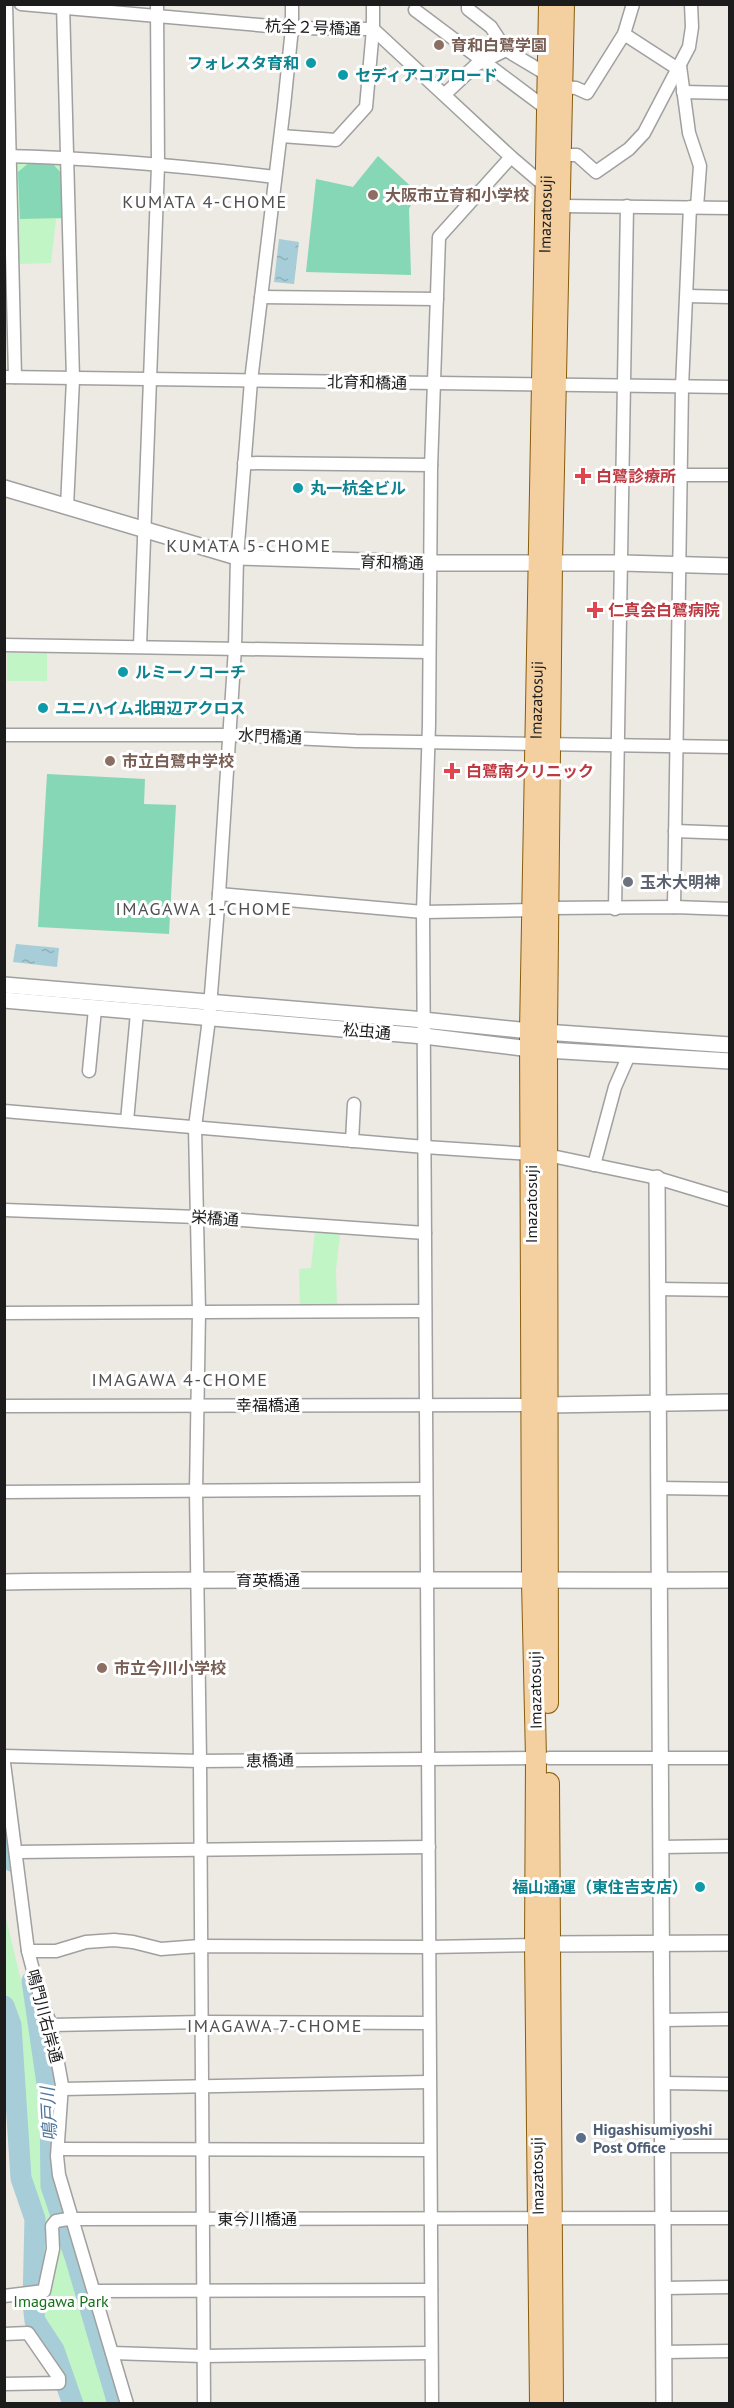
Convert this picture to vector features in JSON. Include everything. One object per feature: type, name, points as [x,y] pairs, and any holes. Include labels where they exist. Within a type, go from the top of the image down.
[{"type":"main road","name":"Imazatosuji","points":[[549,4],[563,154],[562,206],[550,384],[538,1041],[542,1945],[545,2217],[553,2403]]},
{"type":"main road","name":"Imazatosuji","points":[[550,384],[546,183],[547,109],[555,81],[564,4]]},
{"type":"main road","name":"Imazatosuji","points":[[540,2403],[545,2217]]},
{"type":"street","points":[[6,4],[10,377]]},
{"type":"street","name":"杭全２号橋通","points":[[21,4],[158,10],[292,28],[373,28],[511,157],[538,180],[546,183]]},
{"type":"street","points":[[204,2403],[203,2022],[200,1946],[196,1491],[198,1217],[195,1127],[209,1011],[219,894],[235,648],[237,557],[251,381],[292,28],[291,4]]},
{"type":"street","points":[[280,136],[336,140],[366,107],[373,4]]},
{"type":"street","points":[[468,4],[468,9],[491,27],[506,50],[555,81],[587,93],[624,34],[633,4]]},
{"type":"street","points":[[563,154],[577,155],[596,172],[629,148],[644,133],[689,47],[692,27],[691,4]]},
{"type":"street","points":[[64,6],[74,379],[67,507]]},
{"type":"street","points":[[140,646],[158,166],[158,10]]},
{"type":"street","points":[[415,10],[547,109]]},
{"type":"street","points":[[624,34],[679,67]]},
{"type":"street","points":[[445,94],[476,65],[506,50]]},
{"type":"street","points":[[674,907],[682,387],[694,207],[700,166],[690,142],[679,67]]},
{"type":"street","points":[[682,92],[729,93]]},
{"type":"street","points":[[7,156],[68,158],[209,169],[275,177]]},
{"type":"street","points":[[432,2403],[429,1758],[424,1404],[423,912],[433,382],[439,237],[511,157]]},
{"type":"street","points":[[562,206],[729,208]]},
{"type":"street","points":[[615,909],[627,206]]},
{"type":"street","points":[[688,296],[729,297]]},
{"type":"street","points":[[261,297],[436,299]]},
{"type":"street","name":"北育和橋通","points":[[10,377],[729,387]]},
{"type":"street","points":[[244,463],[431,465]]},
{"type":"street","points":[[681,475],[729,476]]},
{"type":"street","name":"育和橋通","points":[[4,489],[237,557],[431,563],[622,563],[729,566]]},
{"type":"street","points":[[4,645],[429,652]]},
{"type":"street","name":"水門橋通","points":[[4,735],[229,735],[428,742],[729,747]]},
{"type":"street","points":[[675,831],[729,833]]},
{"type":"street","points":[[219,894],[423,912],[674,907],[729,909]]},
{"type":"street","name":"松虫通","points":[[4,985],[209,1011],[424,1028],[538,1041],[629,1055],[729,1060]]},
{"type":"street","name":"松虫通","points":[[4,1000],[137,1013],[209,1011]]},
{"type":"street","points":[[89,1071],[94,1009]]},
{"type":"street","points":[[127,1121],[137,1013]]},
{"type":"street","name":"松虫通","points":[[538,1041],[729,1045]]},
{"type":"street","points":[[594,1165],[615,1087],[629,1055]]},
{"type":"street","points":[[352,1141],[354,1104]]},
{"type":"street","points":[[4,1111],[425,1147],[539,1154],[657,1178],[729,1200]]},
{"type":"street","points":[[657,1178],[664,2403]]},
{"type":"street","name":"栄橋通","points":[[4,1210],[198,1217],[425,1233]]},
{"type":"street","points":[[657,1289],[729,1290]]},
{"type":"street","points":[[4,1313],[425,1311]]},
{"type":"street","name":"幸福橋通","points":[[4,1406],[539,1405],[729,1402]]},
{"type":"street","points":[[658,1488],[729,1489]]},
{"type":"street","points":[[4,1492],[426,1489]]},
{"type":"street","name":"育英橋通","points":[[4,1582],[197,1579],[729,1580]]},
{"type":"street","name":"恵橋通","points":[[4,1756],[200,1761],[729,1758]]},
{"type":"street","name":"鳴門川右岸通","points":[[4,1763],[28,1951],[41,2000],[51,2025],[62,2089],[58,2149],[59,2175],[66,2220],[94,2290],[127,2403]]},
{"type":"street","points":[[660,1847],[729,1846]]},
{"type":"street","points":[[17,1852],[429,1847]]},
{"type":"street","points":[[28,1951],[56,1951],[87,1942],[114,1940],[161,1949],[200,1946],[429,1947],[729,1943]]},
{"type":"street","points":[[662,2019],[729,2019]]},
{"type":"street","points":[[51,2025],[203,2022],[429,2023]]},
{"type":"street","points":[[62,2089],[429,2082]]},
{"type":"street","points":[[662,2083],[729,2084]]},
{"type":"street","points":[[662,2146],[729,2146]]},
{"type":"street","points":[[58,2149],[430,2150]]},
{"type":"street","name":"東今川橋通","points":[[66,2220],[729,2218]]},
{"type":"street","points":[[4,2296],[44,2291],[53,2249],[52,2226],[66,2220]]},
{"type":"street","points":[[663,2288],[729,2288]]},
{"type":"street","points":[[94,2290],[431,2290]]},
{"type":"street","points":[[4,2334],[28,2332],[59,2378],[59,2383],[4,2384]]},
{"type":"street","points":[[664,2352],[729,2351]]},
{"type":"street","points":[[112,2354],[204,2356],[431,2354]]},
{"type":"green space","points":[[378,156],[417,192],[409,209],[411,275],[306,272],[316,179],[353,187]]},
{"type":"green space","points":[[21,161],[58,162],[64,167],[63,219],[56,219],[51,263],[19,264],[17,165]]},
{"type":"green space","points":[[30,162],[52,163],[62,174],[62,218],[20,219],[18,172]]},
{"type":"green space","points":[[7,653],[47,653],[47,681],[7,681]]},
{"type":"green space","points":[[47,774],[145,779],[144,804],[176,805],[169,934],[38,927]]},
{"type":"green space","points":[[315,1230],[340,1234],[336,1270],[337,1306],[300,1306],[299,1269],[311,1268]]},
{"type":"green space","name":"Imagawa Park","points":[[4,1909],[34,2036],[45,2102],[45,2142],[60,2228],[113,2403],[78,2403],[72,2375],[39,2306],[40,2215],[27,2168],[22,2084],[11,2008],[5,1996]]},
{"type":"water","points":[[279,239],[299,242],[294,284],[274,282]]},
{"type":"water","points":[[16,944],[59,948],[57,967],[13,962]]},
{"type":"waterway","name":"鳴戸川","points":[[4,1818],[12,1861]]},
{"type":"waterway","name":"鳴戸川","points":[[32,1981],[50,2104],[51,2186],[76,2260],[118,2404]]},
{"type":"waterway","points":[[4,2006],[11,2025],[21,2178],[35,2219],[33,2303],[35,2321],[54,2350],[73,2404]]},
{"type":"place","name":"育和白鷺学園","points":[[439,45]]},
{"type":"place","name":"フォレスタ育和","points":[[311,63]]},
{"type":"place","name":"セディアコアロード","points":[[343,75]]},
{"type":"place","name":"大阪市立育和小学校","points":[[373,195]]},
{"type":"place","name":"白鷺診療所","points":[[583,476]]},
{"type":"place","name":"丸一杭全ビル","points":[[298,488]]},
{"type":"place","name":"仁真会白鷺病院","points":[[595,610]]},
{"type":"place","name":"ルミーノコーチ","points":[[123,672]]},
{"type":"place","name":"ユニハイム北田辺アクロス","points":[[43,708]]},
{"type":"place","name":"市立白鷺中学校","points":[[110,761]]},
{"type":"place","name":"白鷺南クリニック","points":[[452,771]]},
{"type":"place","name":"玉木大明神","points":[[628,882]]},
{"type":"place","name":"市立今川小学校","points":[[102,1668]]},
{"type":"place","name":"福山通運（東住吉支店）","points":[[700,1887]]},
{"type":"place","name":"Higashisumiyoshi Post Office","points":[[581,2138]]},
{"type":"district","name":"KUMATA 4-CHOME","points":[[205,202]]},
{"type":"district","name":"KUMATA 5-CHOME","points":[[249,546]]},
{"type":"district","name":"IMAGAWA 1-CHOME","points":[[204,909]]},
{"type":"district","name":"IMAGAWA 4-CHOME","points":[[180,1380]]},
{"type":"district","name":"IMAGAWA 7-CHOME","points":[[275,2026]]}]
